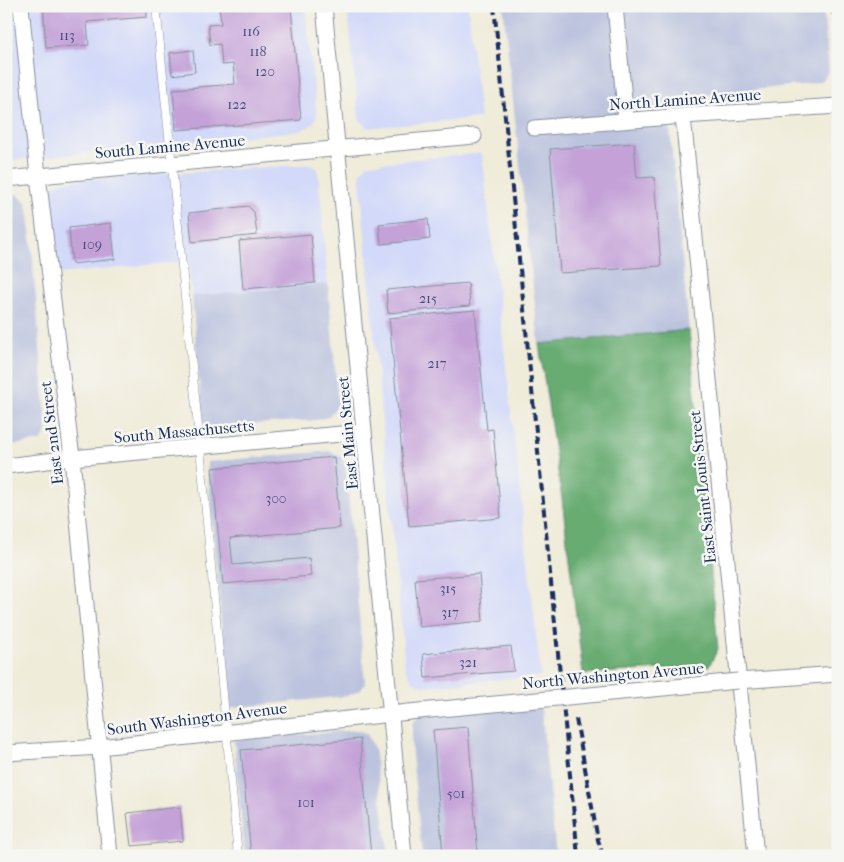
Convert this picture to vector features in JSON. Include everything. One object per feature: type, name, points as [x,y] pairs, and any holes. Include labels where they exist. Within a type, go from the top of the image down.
[{"type":"street","name":"East 2nd Street","points":[[21,6],[38,176],[72,458],[110,856]]},
{"type":"street","name":"East Main Street","points":[[324,6],[404,856]]},
{"type":"street","points":[[615,6],[626,120]]},
{"type":"street","name":"North Lamine Avenue","points":[[534,128],[838,106]]},
{"type":"street","name":"East Saint Louis Street","points":[[683,116],[756,856]]},
{"type":"street","points":[[338,148],[474,136]]},
{"type":"street","name":"South Lamine Avenue","points":[[6,178],[338,148]]},
{"type":"street","name":"South Massachusetts","points":[[6,466],[72,458],[364,432]]},
{"type":"street","name":"North Washington Avenue","points":[[391,713],[738,681],[838,674]]},
{"type":"street","name":"South Washington Avenue","points":[[6,753],[100,747],[391,713]]},
{"type":"lane","points":[[156,6],[238,856]]},
{"type":"shaded area","points":[[6,6],[305,6],[317,115],[313,124],[300,131],[6,161]]},
{"type":"shaded area","points":[[347,6],[468,6],[480,118],[368,128],[359,119]]},
{"type":"shaded area","points":[[503,6],[823,6],[829,71],[823,80],[809,84],[667,99],[689,330],[539,344]]},
{"type":"shaded area","points":[[482,153],[541,676],[423,686],[413,682],[405,668],[360,181],[361,172],[368,164]]},
{"type":"shaded area","points":[[311,164],[318,169],[328,284],[192,296],[189,261],[58,274],[50,192],[55,184],[65,181]]},
{"type":"shaded area","points":[[17,194],[26,202],[29,215],[47,432],[41,441],[6,446],[6,195]]},
{"type":"shaded area","points":[[328,284],[338,405],[328,417],[316,420],[203,427],[192,296]]},
{"type":"shaded area","points":[[330,451],[341,456],[346,468],[365,683],[361,690],[347,696],[229,708],[207,462]]},
{"type":"shaded area","points":[[540,698],[556,856],[422,856],[411,744],[413,722],[426,709]]},
{"type":"shaded area","points":[[357,730],[367,734],[374,748],[389,856],[245,856],[234,740]]},
{"type":"green space","points":[[689,330],[718,649],[709,666],[583,674],[562,499],[539,344]]},
{"type":"building","points":[[43,6],[147,6],[147,17],[87,22],[89,45],[46,48]]},
{"type":"building","points":[[219,6],[291,6],[301,120],[176,130],[173,89],[235,84],[233,64],[222,65],[220,44],[210,45],[208,25],[221,24]]},
{"type":"building","points":[[193,50],[195,72],[172,75],[170,53]]},
{"type":"building","points":[[634,143],[637,178],[654,177],[661,266],[560,273],[550,149]]},
{"type":"building","points":[[248,206],[254,212],[257,235],[192,242],[189,213]]},
{"type":"building","points":[[428,219],[430,239],[381,244],[379,224]]},
{"type":"building","points":[[111,223],[115,259],[72,264],[69,228]]},
{"type":"building","points":[[311,234],[315,283],[243,289],[239,241]]},
{"type":"building","points":[[468,283],[470,306],[388,313],[386,290]]},
{"type":"building","points":[[475,310],[487,430],[493,429],[501,518],[409,526],[389,318]]},
{"type":"building","points":[[334,457],[340,528],[230,538],[233,565],[309,558],[311,576],[223,584],[212,468]]},
{"type":"building","points":[[479,574],[483,621],[419,627],[415,579]]},
{"type":"building","points":[[511,646],[514,671],[425,678],[423,654]]},
{"type":"building","points":[[468,727],[478,856],[443,856],[433,730]]},
{"type":"building","points":[[360,739],[371,856],[334,856],[334,854],[317,856],[251,856],[241,750]]},
{"type":"building","points":[[180,807],[183,841],[131,846],[127,813]]},
{"type":"railway","points":[[494,6],[578,856]]},
{"type":"railway","points":[[576,719],[598,840],[603,856]]}]
